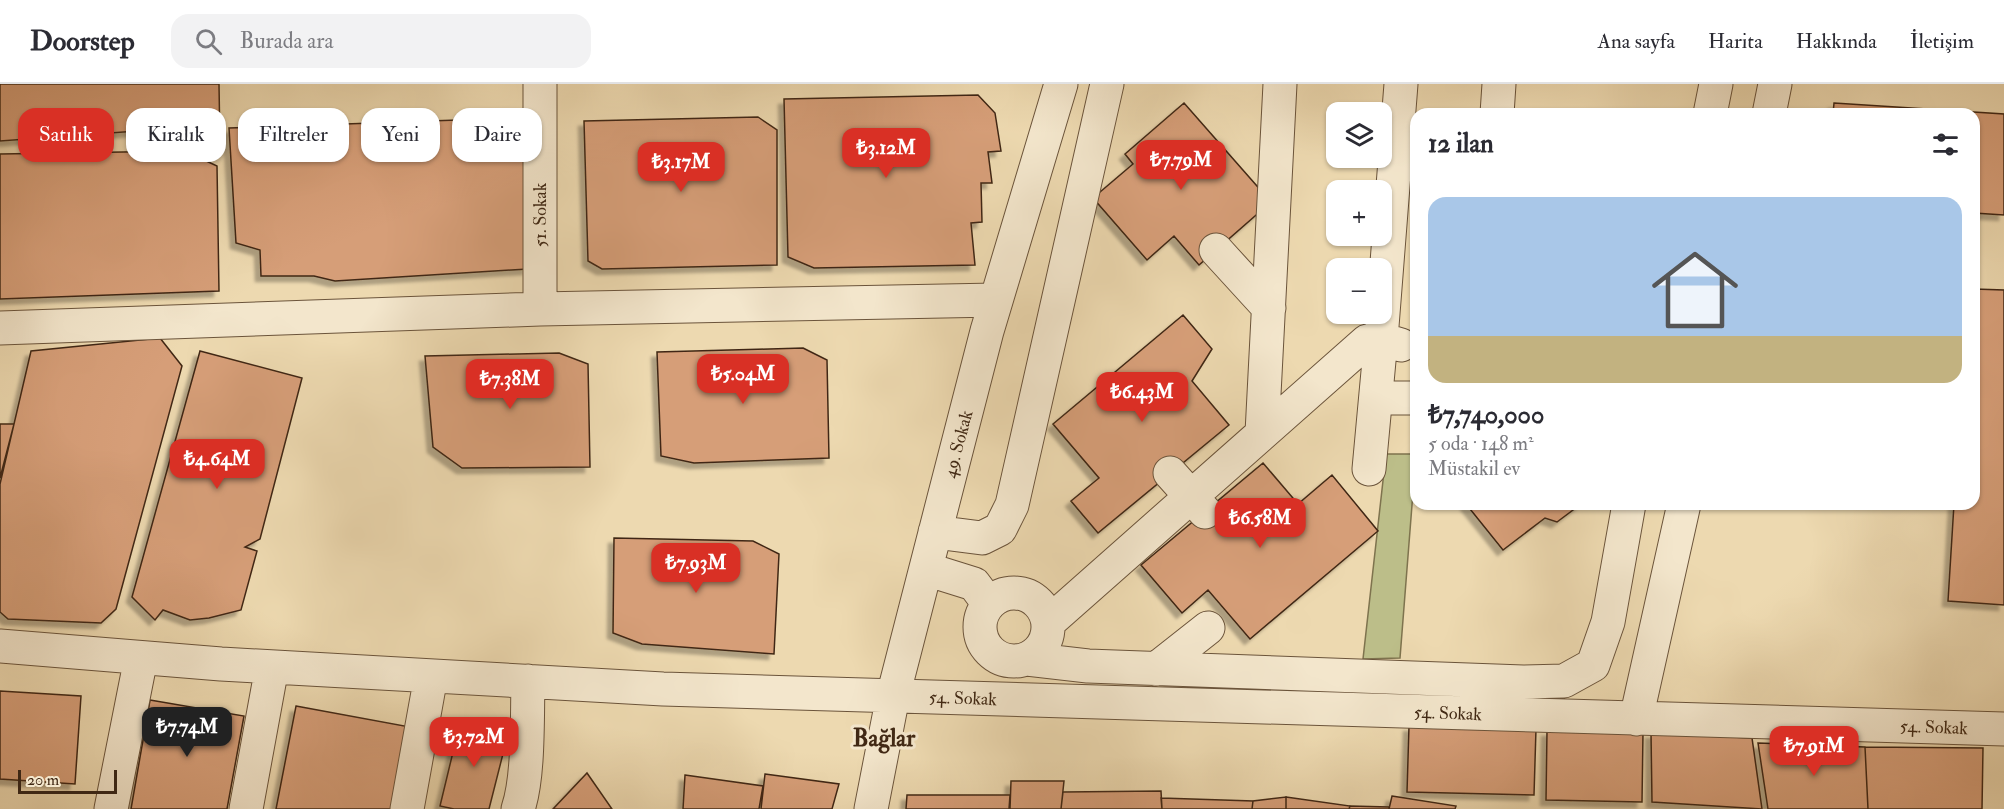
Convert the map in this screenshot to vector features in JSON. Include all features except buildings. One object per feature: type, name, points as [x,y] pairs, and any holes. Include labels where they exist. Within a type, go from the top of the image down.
[{"type":"street","name":"51. Sokak","points":[[540,84],[540,309]]},
{"type":"street","name":"49. Sokak","points":[[871,809],[893,696],[935,532],[996,300],[1061,84]]},
{"type":"street","points":[[935,532],[982,538],[1000,529],[1012,505],[1107,84]]},
{"type":"street","points":[[1262,433],[1280,84]]},
{"type":"street","points":[[1369,469],[1376,398],[1395,334],[1401,84]]},
{"type":"street","points":[[1497,108],[1499,84]]},
{"type":"street","points":[[1711,108],[1716,84]]},
{"type":"street","points":[[1770,108],[1775,84]]},
{"type":"street","points":[[1216,250],[1269,308]]},
{"type":"street","points":[[0,328],[540,309],[996,300]]},
{"type":"street","points":[[1048,623],[1188,494],[1367,341],[1395,334]]},
{"type":"street","points":[[1376,398],[1410,398]]},
{"type":"street","points":[[1027,659],[1044,644],[1048,634],[1045,612],[1029,596],[1019,593],[997,597],[982,614],[981,636],[986,647],[994,654],[1016,661],[1027,659],[1088,666],[1156,669],[1523,682],[1564,681],[1593,665],[1608,622],[1628,510]]},
{"type":"street","points":[[1636,719],[1683,510]]},
{"type":"street","points":[[926,569],[974,584],[989,604]]},
{"type":"street","points":[[1156,669],[1208,628]]},
{"type":"street","name":"54. Sokak","points":[[0,646],[272,667],[663,689],[2004,729]]},
{"type":"street","points":[[111,809],[141,658]]},
{"type":"street","points":[[246,809],[272,667]]},
{"type":"street","points":[[407,809],[431,676]]},
{"type":"street","points":[[518,809],[524,764],[528,681]]},
{"type":"green space","points":[[1386,454],[1410,454],[1412,510],[1400,658],[1363,659]]},
{"type":"district","name":"Bağlar","points":[[884,738]]}]
